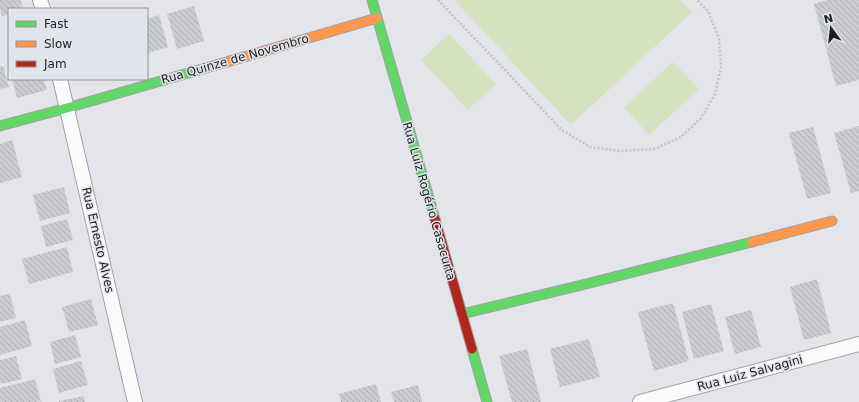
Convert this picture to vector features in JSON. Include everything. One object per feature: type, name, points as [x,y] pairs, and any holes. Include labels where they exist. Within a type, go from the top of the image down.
[{"type":"street","name":"Rua Luiz Rogério Casacurta","points":[[372,0],[487,402]]},
{"type":"street","name":"Rua Quinze de Novembro","points":[[0,126],[377,18]]},
{"type":"street","name":"Rua Ernesto Alves","points":[[60,80],[135,402]]},
{"type":"street","points":[[462,314],[832,221]]},
{"type":"street","name":"Rua Luiz Salvagini","points":[[640,402],[859,344]]},
{"type":"path","points":[[438,0],[562,130],[590,147],[620,151],[654,149],[681,137],[701,118],[715,94],[722,67],[719,39],[708,11],[697,0]]},
{"type":"green space","points":[[454,0],[681,0],[692,12],[571,125]]},
{"type":"green space","points":[[449,34],[496,84],[468,110],[421,60]]},
{"type":"green space","points":[[673,62],[699,89],[649,135],[624,107]]},
{"type":"building","points":[[0,0],[21,0],[23,8],[8,8],[8,15],[2,16]]},
{"type":"building","points":[[828,0],[859,0],[859,80],[836,86],[814,4]]},
{"type":"building","points":[[194,6],[204,41],[177,49],[167,14]]},
{"type":"building","points":[[159,15],[168,47],[148,53],[148,19]]},
{"type":"building","points":[[3,66],[9,87],[0,89],[0,67]]},
{"type":"building","points":[[12,80],[44,80],[47,90],[17,98]]},
{"type":"building","points":[[859,126],[859,191],[851,193],[834,133]]},
{"type":"building","points":[[813,127],[831,193],[807,199],[789,133]]},
{"type":"building","points":[[12,140],[22,177],[0,183],[0,144]]},
{"type":"building","points":[[64,187],[70,213],[40,221],[33,195]]},
{"type":"building","points":[[67,219],[73,240],[46,247],[41,226]]},
{"type":"building","points":[[67,247],[73,272],[29,284],[22,259]]},
{"type":"building","points":[[817,279],[831,333],[804,340],[790,287]]},
{"type":"building","points":[[10,294],[16,318],[0,322],[0,296]]},
{"type":"building","points":[[91,299],[98,325],[69,332],[62,307]]},
{"type":"building","points":[[673,303],[689,361],[654,371],[638,312]]},
{"type":"building","points":[[711,304],[724,351],[694,359],[682,312]]},
{"type":"building","points":[[751,310],[761,347],[735,354],[725,317]]},
{"type":"building","points":[[25,320],[32,346],[0,355],[0,327]]},
{"type":"building","points":[[75,335],[81,357],[55,364],[50,342]]},
{"type":"building","points":[[589,339],[600,377],[560,387],[550,349]]},
{"type":"building","points":[[527,349],[541,402],[512,402],[499,356]]},
{"type":"building","points":[[16,356],[22,379],[1,384],[0,360]]},
{"type":"building","points":[[81,361],[88,385],[59,393],[53,369]]},
{"type":"building","points":[[35,379],[41,401],[0,402],[0,388]]},
{"type":"building","points":[[376,384],[381,402],[341,402],[339,394]]},
{"type":"building","points":[[418,385],[422,402],[394,402],[391,392]]},
{"type":"building","points":[[84,396],[85,402],[59,402],[59,401]]},
{"type":"traffic: fast","points":[[372,0],[435,219]]},
{"type":"traffic: fast","points":[[0,126],[230,61]]},
{"type":"traffic: fast","points":[[462,314],[752,242]]},
{"type":"traffic: fast","points":[[472,349],[487,402]]},
{"type":"traffic: slow","points":[[230,61],[377,18]]},
{"type":"traffic: slow","points":[[752,242],[832,221]]},
{"type":"traffic: jam","points":[[435,219],[472,349]]}]
